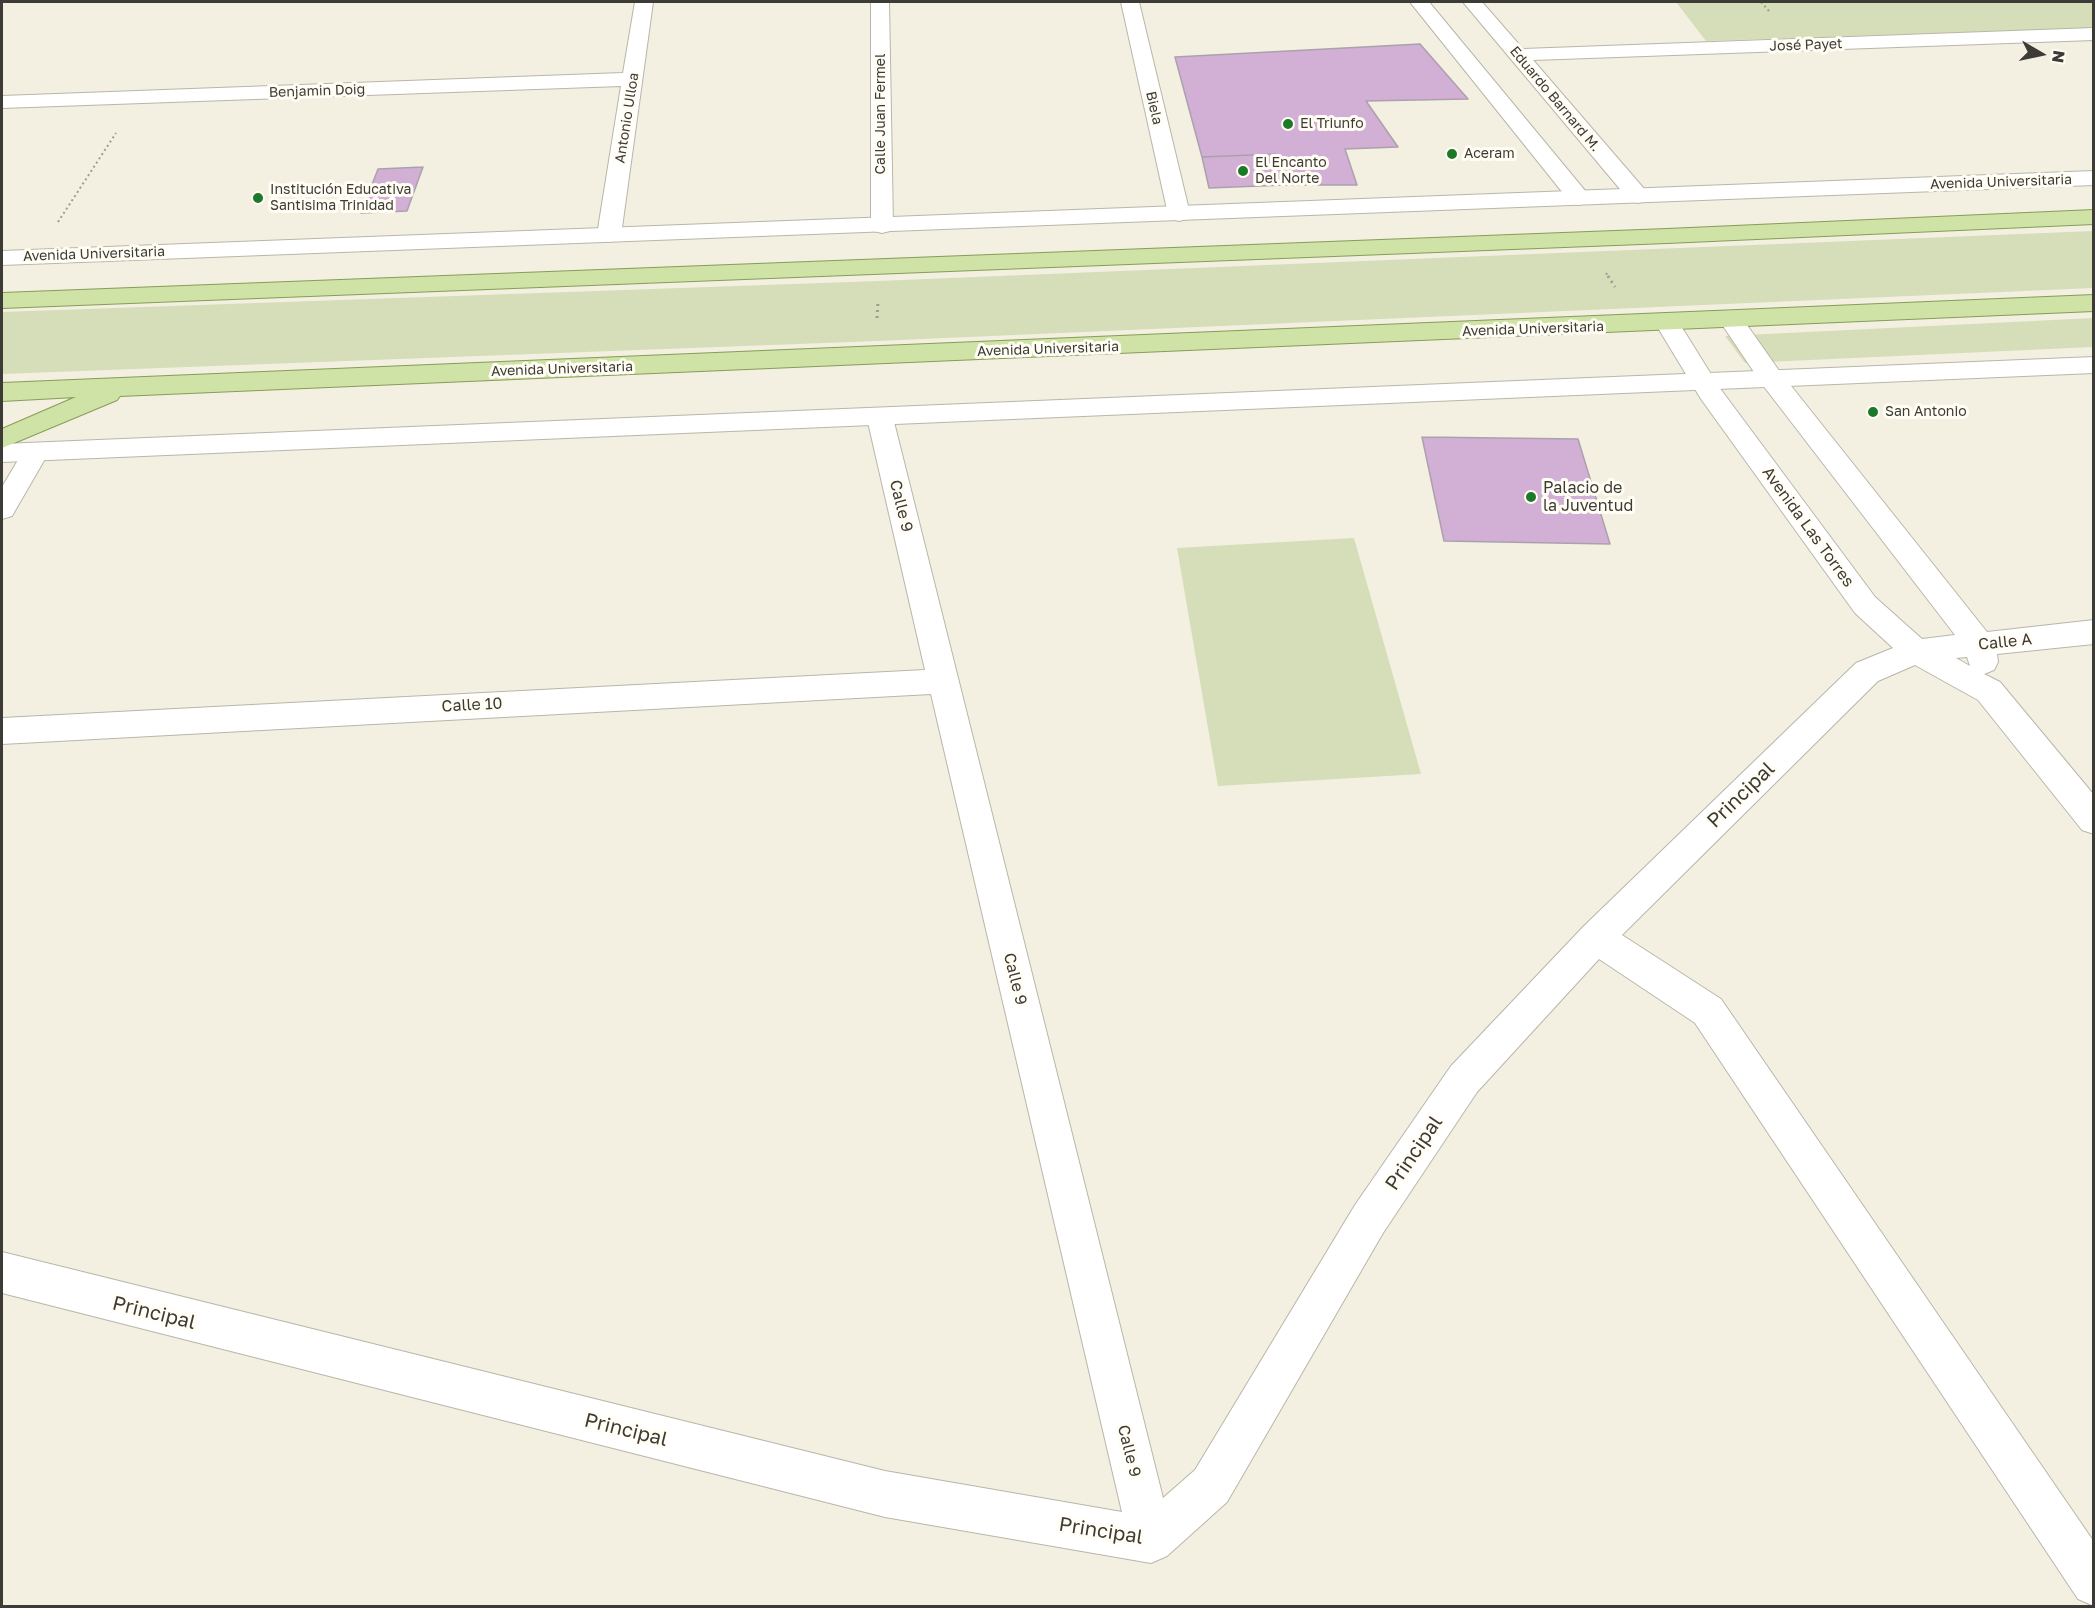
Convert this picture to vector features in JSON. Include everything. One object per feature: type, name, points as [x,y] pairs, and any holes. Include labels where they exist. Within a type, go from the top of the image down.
[{"type":"main road","points":[[2,301],[1667,236],[2094,217]]},
{"type":"main road","name":"Avenida Universitaria","points":[[2,392],[1667,323],[2094,303]]},
{"type":"main road","points":[[2,439],[127,387]]},
{"type":"street","name":"Antonio Ulloa","points":[[609,235],[644,2]]},
{"type":"street","name":"Calle Juan Fermel","points":[[880,2],[882,226]]},
{"type":"street","name":"Biela","points":[[1130,2],[1179,214]]},
{"type":"street","points":[[1419,2],[1579,198]]},
{"type":"street","name":"Eduardo Barnard M.","points":[[1472,2],[1638,196]]},
{"type":"street","name":"José Payet","points":[[1518,55],[2094,34]]},
{"type":"street","name":"Benjamin Doig","points":[[2,102],[633,79]]},
{"type":"street","name":"Avenida Universitaria","points":[[2,258],[2094,178]]},
{"type":"street","name":"Avenida Las Torres","points":[[1731,320],[1771,378],[1980,645],[1989,691]]},
{"type":"street","name":"Avenida Las Torres","points":[[1667,323],[1702,381],[1865,605],[1916,651],[1989,691],[2094,820]]},
{"type":"street","points":[[2,453],[880,418],[2094,365]]},
{"type":"street","name":"Calle 9","points":[[880,418],[1151,1540]]},
{"type":"street","points":[[2,509],[36,452]]},
{"type":"street","name":"Calle A","points":[[1916,651],[2094,632]]},
{"type":"street","name":"Principal","points":[[2,1274],[885,1494],[1151,1540],[1211,1486],[1369,1220],[1464,1079],[1596,937],[1867,672],[1916,651]]},
{"type":"street","name":"Calle 10","points":[[2,731],[943,681]]},
{"type":"street","points":[[1596,937],[1708,1011],[2094,1583]]},
{"type":"path","points":[[1761,2],[1770,12]]},
{"type":"path","points":[[35,256],[140,97]]},
{"type":"path","points":[[876,356],[879,265]]},
{"type":"path","points":[[1605,272],[1618,291]]},
{"type":"green space","points":[[1676,2],[2093,2],[2093,28],[1706,41]]},
{"type":"green space","points":[[2093,231],[2093,288],[877,341],[2,374],[2,312],[878,281]]},
{"type":"green space","points":[[2094,318],[2093,347],[1745,363],[1725,336]]},
{"type":"green space","points":[[1354,538],[1421,774],[1218,786],[1177,548]]},
{"type":"building","name":"El Triunfo","points":[[1420,44],[1468,99],[1366,101],[1398,147],[1345,149],[1357,185],[1285,185],[1276,154],[1202,157],[1175,57]]},
{"type":"building","name":"El Encanto Del Norte","points":[[1276,154],[1285,185],[1209,188],[1202,157]]},
{"type":"building","points":[[423,167],[407,211],[361,213],[378,169]]},
{"type":"building","points":[[1422,437],[1578,439],[1610,544],[1444,541]]},
{"type":"place","name":"El Triunfo","points":[[1288,124]]},
{"type":"place","name":"Aceram","points":[[1452,154]]},
{"type":"place","name":"El Encanto Del Norte","points":[[1243,171]]},
{"type":"place","name":"Institución Educativa Santisima Trinidad","points":[[258,198]]},
{"type":"place","name":"San Antonio","points":[[1873,412]]},
{"type":"place","name":"Palacio de la Juventud","points":[[1531,497]]}]
